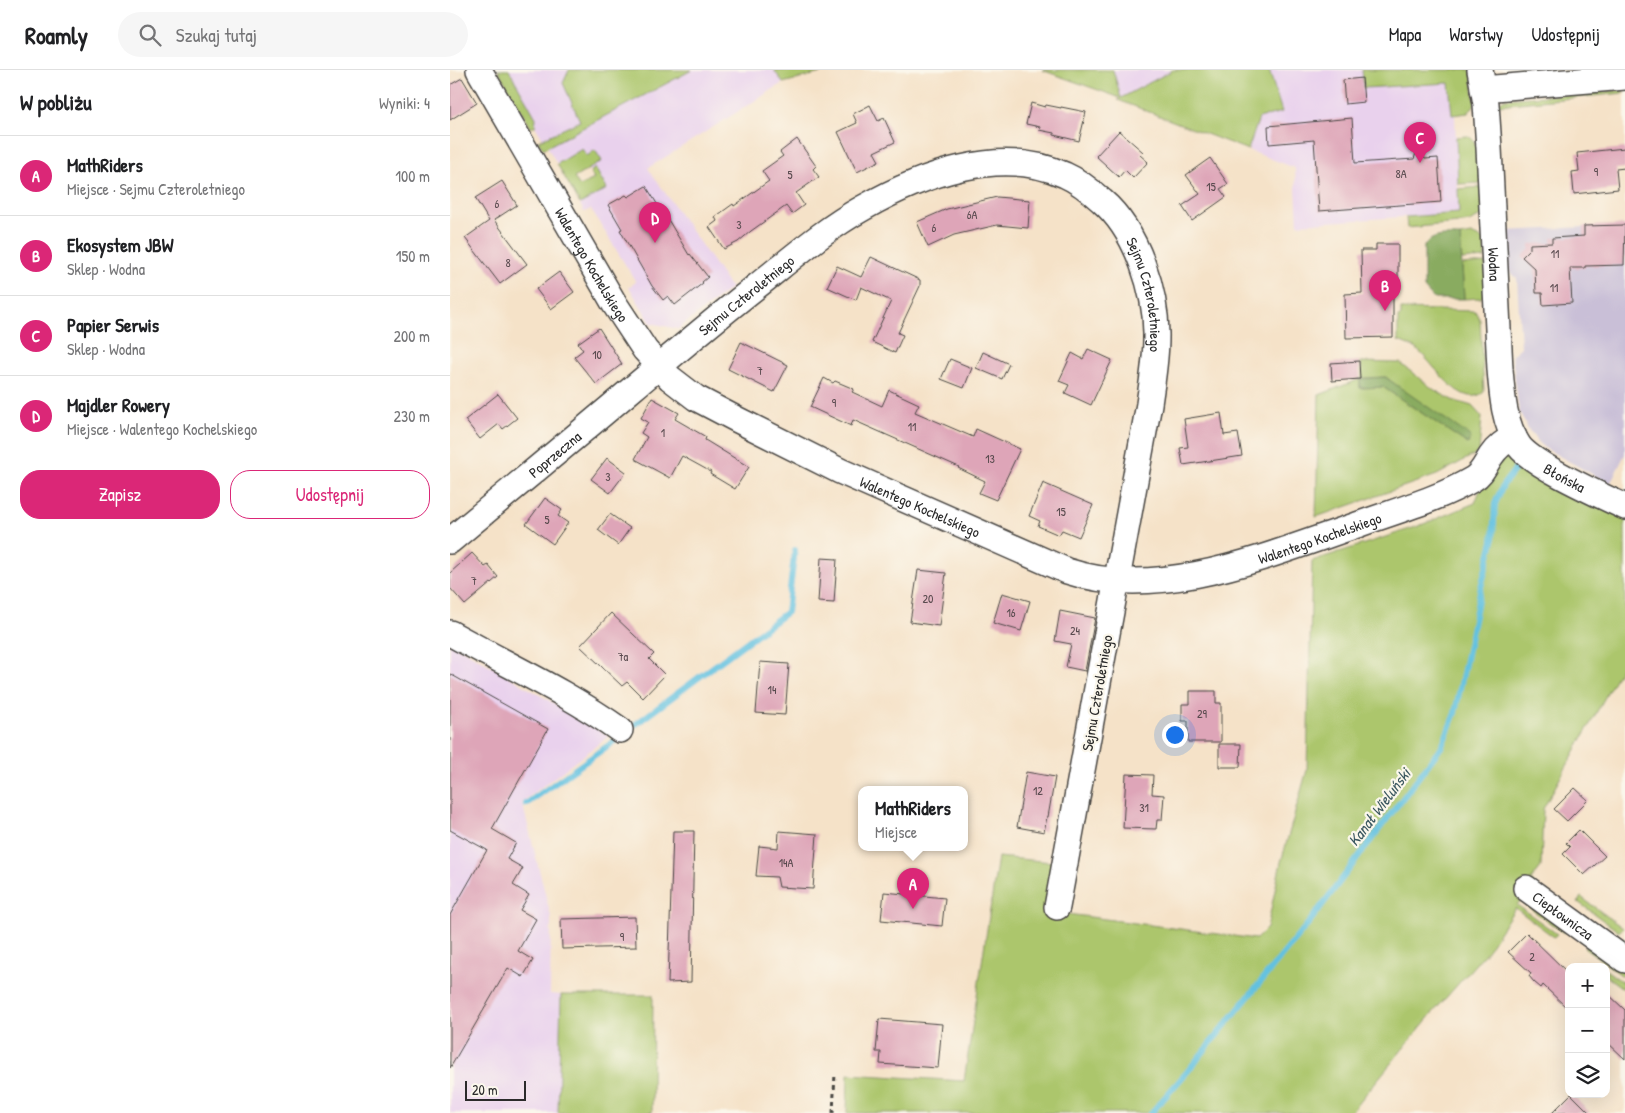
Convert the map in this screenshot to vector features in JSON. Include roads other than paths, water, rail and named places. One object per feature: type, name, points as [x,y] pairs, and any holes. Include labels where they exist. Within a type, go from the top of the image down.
[{"type":"street","name":"Walentego Kochelskiego","points":[[479,70],[631,330],[658,366],[680,387],[696,398],[840,471],[1067,571],[1087,577],[1117,581],[1167,579],[1215,570],[1307,542],[1446,492],[1474,479],[1500,445],[1514,436]]},
{"type":"street","name":"Wodna","points":[[1514,436],[1506,416],[1500,369],[1489,148],[1482,80],[1625,77]]},
{"type":"street","name":"Sejmu Czteroletniego","points":[[658,366],[828,230],[863,208],[898,190],[955,170],[985,164],[1013,163],[1040,166],[1066,175],[1088,188],[1110,208],[1125,227],[1148,279],[1154,308],[1156,336],[1155,368],[1057,907]]},
{"type":"street","name":"Poprzeczna","points":[[450,541],[658,366]]},
{"type":"street","name":"Błońska","points":[[1514,436],[1520,446],[1533,459],[1625,507]]},
{"type":"street","points":[[450,633],[594,711],[620,730]]},
{"type":"street","name":"Ciepłownicza","points":[[1526,888],[1625,960]]},
{"type":"waterway","name":"Kanał Wieluński","points":[[1151,1113],[1187,1072],[1311,920],[1442,746],[1455,713],[1480,591],[1493,541],[1495,504],[1503,485],[1519,464]]},
{"type":"waterway","points":[[636,724],[787,612],[795,550]]},
{"type":"waterway","points":[[526,804],[616,740]]},
{"type":"place","name":"Papier Serwis","points":[[1420,163]]},
{"type":"place","name":"Majdler Rowery","points":[[655,243]]},
{"type":"place","name":"Ekosystem JBW","points":[[1385,311]]},
{"type":"place","name":"MathRiders","points":[[913,909]]}]
